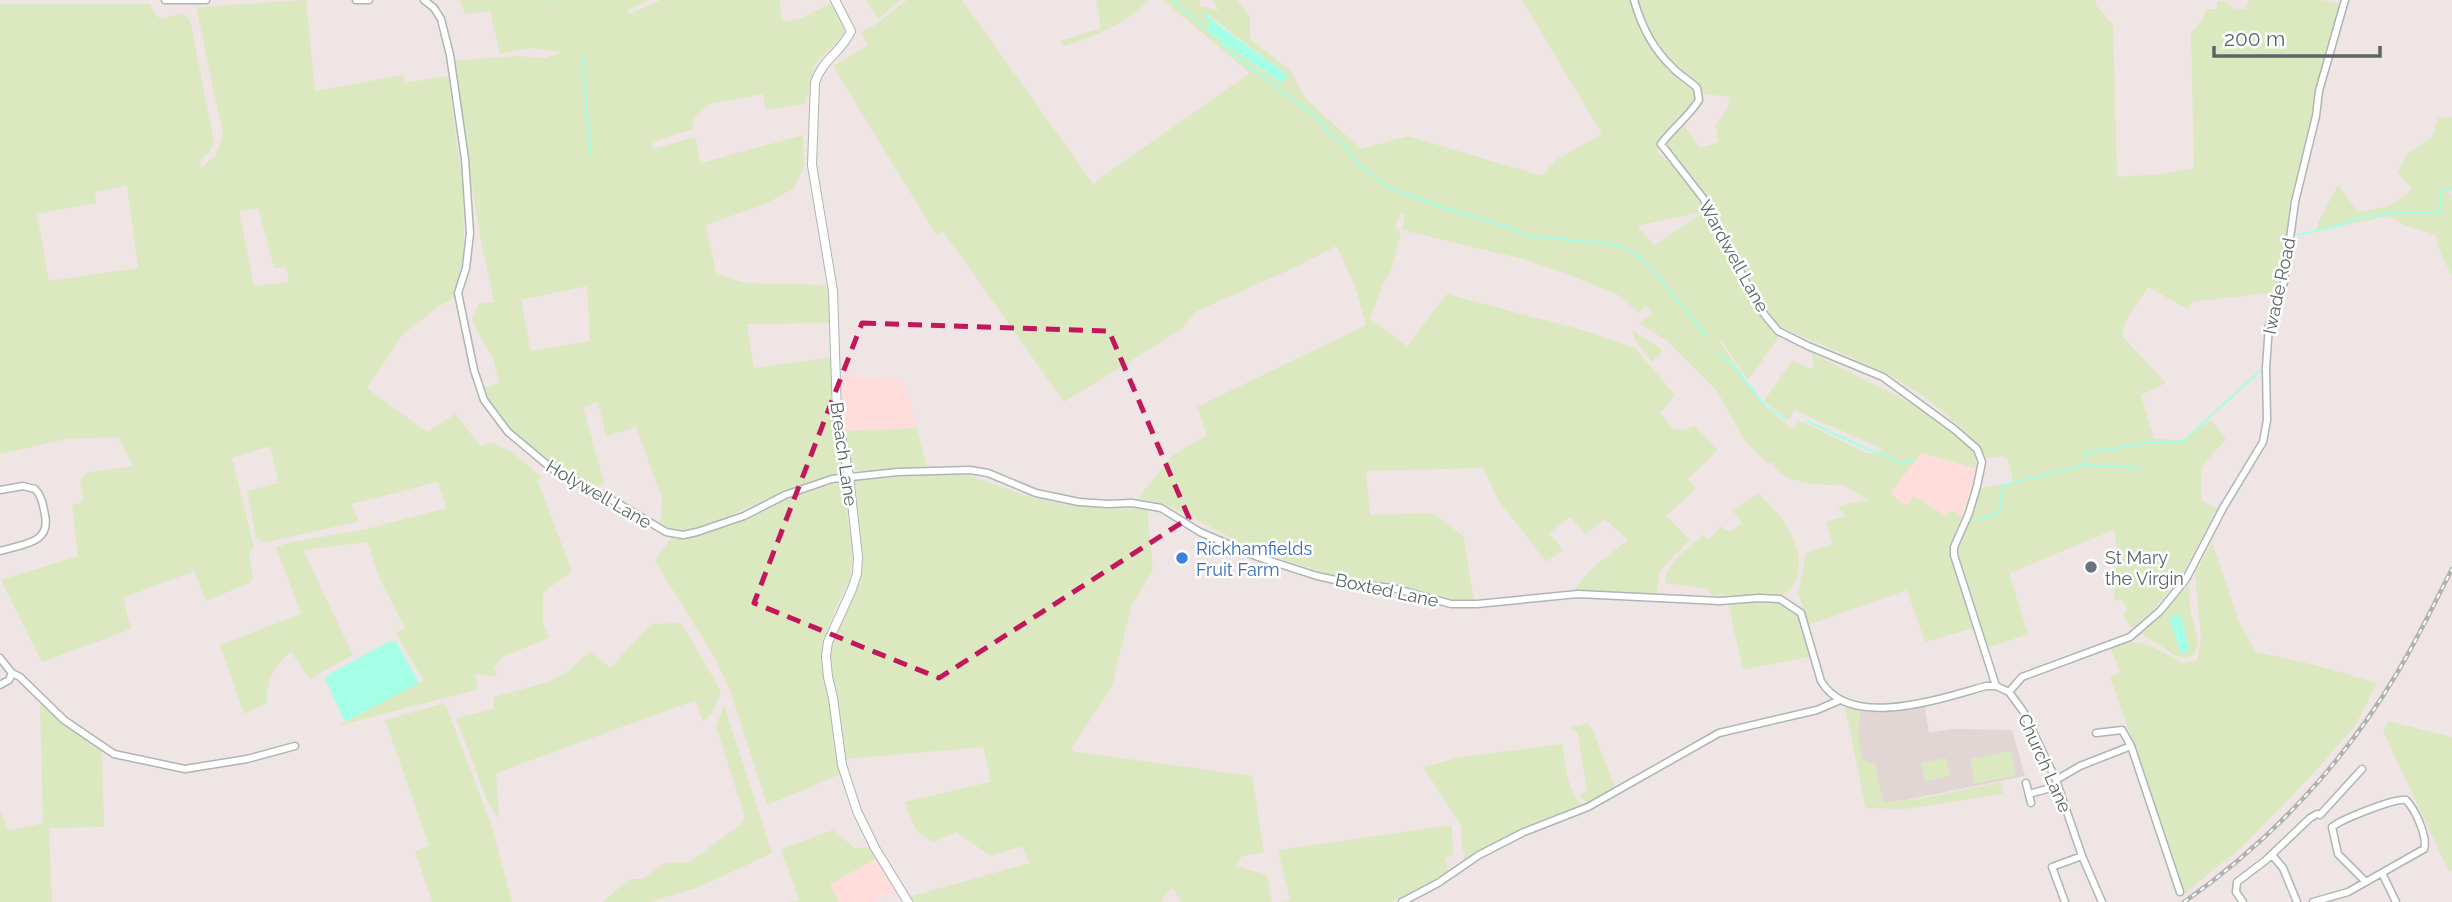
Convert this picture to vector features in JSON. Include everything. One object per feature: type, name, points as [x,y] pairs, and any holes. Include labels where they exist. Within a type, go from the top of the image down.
[{"type":"street","points":[[165,0],[206,0]]},
{"type":"street","points":[[356,0],[369,0]]},
{"type":"street","name":"Holywell Lane","points":[[424,0],[434,8],[443,26],[450,55],[465,159],[470,233],[466,268],[458,293],[478,382],[484,400],[500,424],[551,468],[673,534],[698,532],[744,516],[785,495],[849,476]]},
{"type":"street","name":"Breach Lane","points":[[835,0],[850,32],[846,41],[821,67],[816,83],[812,165],[833,291],[836,403],[849,476],[858,558],[857,574],[828,642],[826,656],[842,765],[857,811],[875,848],[908,902]]},
{"type":"street","name":"Wardwell Lane","points":[[1634,0],[1645,32],[1660,55],[1674,70],[1698,88],[1699,100],[1661,144],[1703,198],[1764,314],[1779,331],[1883,377],[1977,449],[1982,462],[1969,513],[1954,547],[1954,555],[1996,686]]},
{"type":"street","name":"Iwade Road","points":[[2009,692],[2022,677],[2130,637],[2160,611],[2186,579],[2223,508],[2263,442],[2267,420],[2269,325],[2284,282],[2295,202],[2316,116],[2319,91],[2345,0]]},
{"type":"street","name":"Boxted Lane","points":[[849,476],[970,470],[988,473],[1036,493],[1079,502],[1148,505],[1161,508],[1223,543],[1270,561],[1317,576],[1354,584],[1393,588],[1451,604],[1578,594],[1720,601],[1780,599],[1801,613],[1821,681],[1826,690],[1840,699]]},
{"type":"street","points":[[0,490],[23,486],[36,489],[41,496],[47,526],[42,536],[37,539],[0,551]]},
{"type":"street","points":[[0,657],[12,673],[20,677],[64,720],[114,754],[186,769],[247,759],[295,746]]},
{"type":"street","points":[[0,685],[9,680],[12,673]]},
{"type":"street","points":[[1402,902],[1438,883],[1479,855],[1524,832],[1588,807],[1719,733],[1817,710],[1840,699],[1865,708],[1886,708],[1919,704],[1986,686],[1996,686],[2009,692]]},
{"type":"street","name":"Church Lane","points":[[2009,692],[2023,711],[2057,783],[2082,856],[2102,902]]},
{"type":"street","points":[[2096,733],[2122,730],[2132,746],[2157,832],[2180,892]]},
{"type":"street","points":[[2029,794],[2057,783],[2080,765],[2132,746]]},
{"type":"street","points":[[2243,902],[2235,888],[2237,881],[2272,855],[2310,818],[2320,815],[2362,769]]},
{"type":"street","points":[[2026,783],[2031,803]]},
{"type":"street","points":[[2313,902],[2345,894],[2397,862],[2421,851],[2425,846],[2426,840],[2417,815],[2405,800],[2397,800],[2351,816],[2332,827]]},
{"type":"street","points":[[2320,815],[2332,827],[2338,854],[2366,882]]},
{"type":"street","points":[[2272,855],[2284,869],[2297,902]]},
{"type":"street","points":[[2065,902],[2052,867],[2082,856]]},
{"type":"street","points":[[2382,873],[2396,902]]},
{"type":"highlighted area","points":[[862,323],[1109,331],[1189,518],[939,678],[754,603]]},
{"type":"shaded area","points":[[306,0],[315,91],[403,75],[405,83],[448,76],[463,189],[464,252],[454,299],[442,304],[402,335],[367,388],[427,432],[455,414],[481,446],[491,442],[513,453],[542,477],[537,480],[572,571],[543,593],[543,624],[549,638],[504,656],[494,667],[497,677],[475,674],[478,689],[338,726],[423,680],[396,633],[405,628],[378,575],[368,542],[303,550],[353,655],[310,679],[291,652],[272,674],[267,703],[244,714],[220,645],[301,614],[276,547],[363,530],[446,508],[438,482],[351,504],[359,521],[264,543],[256,538],[247,491],[278,483],[270,446],[232,458],[254,547],[249,555],[253,578],[250,583],[206,601],[194,571],[123,598],[131,629],[42,662],[1,580],[78,556],[72,505],[80,503],[83,497],[80,480],[87,473],[133,466],[118,437],[66,439],[0,454],[0,4],[150,4],[156,16],[163,19],[181,13],[190,19],[214,142],[209,153],[200,160],[201,168],[216,155],[223,135],[196,7]],"holes":[[[127,186],[138,268],[49,281],[37,214],[96,203],[95,192]],[[258,208],[274,268],[286,267],[289,282],[254,286],[239,211]]]},
{"type":"shaded area","points":[[460,0],[648,0],[628,10],[629,14],[661,0],[779,0],[783,22],[802,18],[830,3],[844,23],[844,34],[815,64],[805,104],[766,110],[763,94],[709,104],[693,119],[693,129],[652,142],[653,149],[695,137],[701,163],[803,135],[804,166],[793,189],[763,205],[705,225],[717,274],[745,283],[830,285],[832,323],[747,324],[754,368],[833,357],[831,399],[845,474],[776,495],[704,526],[691,529],[660,527],[662,498],[636,427],[606,436],[598,402],[583,407],[604,483],[597,486],[530,448],[504,423],[482,388],[499,383],[493,358],[472,318],[479,304],[494,302],[481,241],[452,61],[517,56],[545,58],[562,52],[529,48],[500,54],[490,11],[465,14]],"holes":[[[587,286],[590,341],[531,351],[521,300]]]},
{"type":"shaded area","points":[[866,0],[901,0],[878,19]]},
{"type":"shaded area","points":[[907,0],[962,0],[1094,185],[1250,73],[1163,0],[1199,0],[1200,6],[1219,10],[1212,0],[1237,0],[1250,17],[1250,39],[1290,70],[1306,99],[1361,149],[1408,136],[1542,176],[1556,160],[1602,134],[1522,0],[1632,0],[1648,40],[1662,64],[1695,90],[1695,100],[1660,138],[1657,152],[1677,170],[1708,211],[1743,282],[1781,334],[1748,380],[1719,340],[1763,405],[1792,429],[1799,422],[1805,423],[1864,452],[1873,454],[1883,449],[1794,410],[1789,420],[1764,401],[1792,361],[1813,369],[1812,353],[1919,407],[1970,446],[1977,469],[1922,453],[1891,494],[1906,506],[1914,496],[1946,516],[1951,510],[1962,516],[1953,538],[1952,562],[1973,628],[1925,642],[1907,590],[1808,625],[1798,592],[1806,553],[1833,544],[1826,522],[1845,516],[1838,506],[1869,500],[1841,484],[1827,485],[1791,479],[1778,471],[1772,462],[1768,464],[1744,440],[1717,391],[1667,341],[1639,323],[1653,313],[1646,306],[1638,313],[1620,296],[1570,275],[1523,259],[1402,230],[1405,215],[1401,213],[1395,227],[1401,232],[1390,273],[1384,281],[1370,319],[1407,346],[1447,294],[1589,332],[1635,348],[1675,395],[1660,413],[1672,428],[1683,430],[1695,426],[1718,450],[1688,479],[1696,489],[1666,516],[1690,540],[1660,570],[1656,595],[1571,594],[1592,568],[1628,540],[1605,519],[1585,534],[1570,517],[1549,533],[1563,550],[1546,562],[1499,501],[1483,468],[1366,471],[1370,515],[1433,513],[1463,536],[1474,600],[1453,601],[1384,582],[1350,581],[1255,550],[1165,504],[1138,498],[1173,455],[1207,435],[1197,407],[1366,325],[1354,283],[1336,246],[1197,311],[1180,330],[1064,402],[943,231],[936,235],[833,66],[868,45],[861,32]],"holes":[[[1203,11],[1285,73],[1287,77],[1280,83],[1208,32],[1210,28]],[[1705,211],[1655,245],[1638,227],[1638,226]]]},
{"type":"shaded area","points":[[1096,0],[1149,0],[1110,28],[1064,46],[1060,41],[1101,28]]},
{"type":"shaded area","points":[[1638,0],[2095,0],[2096,5],[2113,25],[2117,177],[2163,174],[2194,168],[2191,33],[2203,19],[2206,9],[2217,9],[2217,2],[2224,1],[2236,9],[2245,9],[2249,0],[2321,0],[2341,4],[2300,165],[2276,292],[2192,302],[2188,309],[2148,287],[2125,322],[2122,336],[2166,383],[2141,395],[2154,439],[2182,440],[2211,420],[2226,439],[2201,467],[2201,500],[2217,509],[2181,576],[2154,609],[2132,628],[2123,615],[2127,609],[2122,599],[2114,601],[2117,549],[2114,530],[2009,573],[2028,634],[1987,648],[1957,553],[1981,488],[2013,482],[2008,459],[2001,456],[1984,459],[1979,446],[1923,396],[1889,374],[1781,327],[1763,307],[1722,222],[1697,182],[1665,145],[1682,122],[1700,148],[1719,142],[1715,126],[1727,109],[1730,97],[1704,94],[1677,66],[1653,36]]},
{"type":"shaded area","points":[[1203,11],[1287,77],[1281,83],[1208,32],[1210,28]]},
{"type":"shaded area","points":[[2452,117],[2452,188],[2448,192],[2452,197],[2452,276],[2440,252],[2436,235],[2404,225],[2388,216],[2318,231],[2318,222],[2338,185],[2358,212],[2389,206],[2413,189],[2397,173],[2406,155],[2432,137],[2438,118]]},
{"type":"shaded area","points":[[1632,330],[1663,350],[1652,362],[1634,339]]},
{"type":"shaded area","points":[[838,374],[903,380],[917,428],[844,431],[838,395]]},
{"type":"shaded area","points":[[917,428],[927,468],[863,472],[857,470],[849,461],[844,431]]},
{"type":"shaded area","points":[[1922,452],[1977,469],[1970,499],[1962,516],[1951,510],[1947,517],[1914,496],[1906,506],[1891,495]]},
{"type":"shaded area","points":[[958,473],[1025,495],[1063,504],[1147,509],[1153,570],[1131,607],[1112,686],[1070,751],[1252,776],[1264,852],[1242,856],[1236,866],[1267,875],[1272,902],[1182,902],[1172,887],[1160,902],[912,902],[909,897],[1030,863],[1022,846],[991,856],[956,832],[933,842],[917,832],[904,802],[991,782],[983,747],[844,759],[831,671],[831,642],[861,579],[863,563],[854,480]]},
{"type":"shaded area","points":[[842,482],[853,550],[850,579],[835,609],[822,646],[841,774],[767,805],[730,690],[713,655],[655,561],[671,538],[717,529],[785,500]]},
{"type":"shaded area","points":[[1758,493],[1781,518],[1794,540],[1799,570],[1791,588],[1783,595],[1710,595],[1709,589],[1665,583],[1673,563],[1703,535],[1709,540],[1720,526],[1730,532],[1742,523],[1733,511]]},
{"type":"shaded area","points":[[2212,542],[2240,624],[2256,652],[2377,683],[2355,726],[2308,779],[2243,846],[2184,894],[2110,676],[2120,672],[2110,647],[2131,642],[2140,643],[2183,663],[2197,660],[2201,639],[2195,573]]},
{"type":"shaded area","points":[[2189,584],[2190,609],[2197,643],[2193,654],[2188,658],[2176,656],[2142,634]]},
{"type":"shaded area","points":[[1770,602],[1789,608],[1800,620],[1813,656],[1743,670],[1728,603]]},
{"type":"shaded area","points":[[2176,614],[2181,616],[2189,648],[2184,655],[2180,651],[2170,621]]},
{"type":"shaded area","points":[[681,623],[721,691],[711,715],[702,721],[696,700],[496,773],[499,818],[489,805],[456,718],[494,709],[494,697],[548,682],[567,672],[590,651],[610,668],[651,624]]},
{"type":"shaded area","points":[[390,641],[396,641],[419,683],[345,722],[324,677]]},
{"type":"shaded area","points":[[40,703],[102,750],[104,827],[49,828],[52,902],[0,902],[0,809],[8,831],[43,823]]},
{"type":"shaded area","points":[[445,703],[492,827],[512,902],[432,902],[415,851],[429,846],[385,720]]},
{"type":"shaded area","points":[[724,705],[772,853],[699,887],[650,902],[602,902],[630,879],[642,879],[665,863],[690,862],[741,824],[745,817],[716,726]]},
{"type":"shaded area","points":[[1845,706],[1879,711],[1925,707],[1929,733],[1951,729],[2012,730],[2025,776],[1866,808]]},
{"type":"shaded area","points":[[1845,706],[1861,709],[1858,734],[1862,760],[1875,764],[1883,802],[1917,799],[2001,782],[2003,794],[1905,809],[1866,808]]},
{"type":"shaded area","points":[[2388,721],[2452,737],[2452,871],[2449,872],[2383,731]]},
{"type":"shaded area","points":[[1587,723],[1592,728],[1615,788],[1588,804],[1579,795],[1587,792],[1578,733],[1570,728]]},
{"type":"shaded area","points":[[1563,744],[1568,777],[1573,793],[1582,806],[1488,845],[1465,860],[1461,825],[1423,767],[1461,757]]},
{"type":"shaded area","points":[[2011,751],[2016,775],[1975,784],[1970,759]]},
{"type":"shaded area","points":[[1946,758],[1950,776],[1925,781],[1921,763]]},
{"type":"shaded area","points":[[1452,825],[1453,855],[1445,858],[1449,873],[1392,902],[1280,902],[1290,899],[1278,850]]},
{"type":"shaded area","points":[[833,830],[855,848],[871,847],[876,859],[830,884],[839,902],[788,902],[799,900],[781,849]]},
{"type":"shaded area","points":[[876,859],[897,890],[874,902],[839,902],[830,884]]},
{"type":"waterway","points":[[1173,0],[1215,37]]},
{"type":"waterway","points":[[1219,39],[1230,52],[1320,120],[1359,164],[1388,187],[1441,207],[1511,228],[1527,236],[1620,246],[1636,255],[1655,273],[1707,336]]},
{"type":"waterway","points":[[582,54],[591,155]]},
{"type":"waterway","points":[[2298,235],[2341,225],[2358,218],[2393,212],[2441,212],[2441,193],[2450,190]]},
{"type":"waterway","points":[[1717,354],[1729,361],[1765,405],[1785,419]]},
{"type":"waterway","points":[[2086,465],[2084,453],[2152,442],[2181,443],[2260,371]]},
{"type":"waterway","points":[[1807,421],[1900,464],[1915,460]]},
{"type":"waterway","points":[[1975,520],[1999,513],[2003,485],[2086,465],[2140,468]]},
{"type":"railway","points":[[2184,902],[2246,854],[2303,799],[2329,769],[2397,673],[2452,569]]},
{"type":"place","name":"Rickhamfields Fruit Farm","points":[[1182,558]]},
{"type":"place","name":"St Mary the Virgin","points":[[2091,567]]}]
